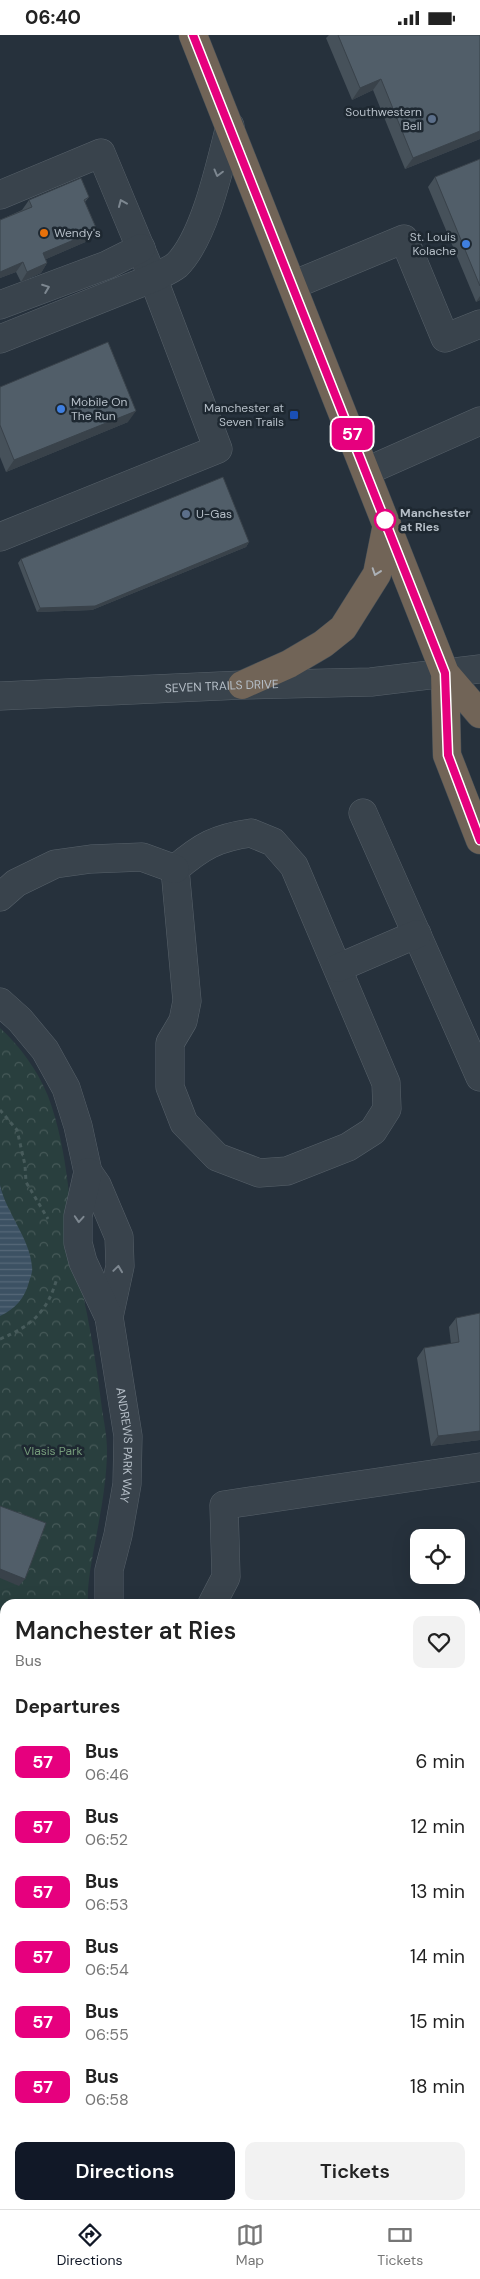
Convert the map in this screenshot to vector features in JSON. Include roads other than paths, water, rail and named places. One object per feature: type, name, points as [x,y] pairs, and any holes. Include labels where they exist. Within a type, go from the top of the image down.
[{"type":"highway","points":[[193,35],[367,471],[445,673],[448,755],[480,840]]},
{"type":"highway","points":[[242,685],[289,664],[323,644],[343,628],[377,573],[387,524]]},
{"type":"highway","points":[[445,673],[480,714]]},
{"type":"street","points":[[0,339],[154,278],[177,265],[197,235],[211,197],[230,126]]},
{"type":"street","points":[[0,195],[101,153],[154,278],[218,449],[0,537]]},
{"type":"street","points":[[293,285],[404,239],[445,338],[480,324]]},
{"type":"street","points":[[0,305],[107,265],[142,248]]},
{"type":"street","points":[[367,471],[480,421]]},
{"type":"street","name":"SEVEN TRAILS DRIVE","points":[[0,696],[242,685],[371,682],[480,669]]},
{"type":"street","points":[[362,813],[480,1077]]},
{"type":"street","points":[[251,833],[273,842],[294,865],[386,1083],[387,1109],[373,1131],[348,1147],[288,1171],[259,1173],[218,1157],[184,1123],[170,1087],[170,1043],[183,1021],[187,1001],[175,869],[198,849],[226,836],[251,833]]},
{"type":"street","points":[[0,897],[16,883],[55,864],[91,859],[142,857],[175,869]]},
{"type":"street","points":[[338,967],[417,934]]},
{"type":"street","name":"ANDREWS PARK WAY","points":[[0,1003],[20,1020],[45,1050],[66,1088],[78,1126],[88,1172],[78,1216],[78,1243],[83,1262],[109,1317],[128,1436],[127,1484],[118,1535],[109,1571],[109,1599]]},
{"type":"street","name":"ANDREWS PARK WAY","points":[[88,1172],[98,1185],[119,1237],[120,1266],[109,1317]]},
{"type":"street","points":[[215,1599],[226,1577],[224,1505],[480,1467]]},
{"type":"water","points":[[0,1185],[7,1206],[27,1246],[32,1269],[22,1298],[15,1306],[0,1316]]},
{"type":"place","name":"Southwestern Bell","points":[[432,119]]},
{"type":"place","name":"Wendy's","points":[[44,233]]},
{"type":"place","name":"St. Louis Kolache","points":[[466,244]]},
{"type":"place","name":"Mobile On The Run","points":[[61,409]]},
{"type":"place","name":"Manchester at Seven Trails","points":[[294,415]]},
{"type":"place","name":"U-Gas","points":[[186,514]]},
{"type":"place","name":"Manchester at Ries","points":[[385,520]]},
{"type":"park label","name":"Vlasis Park","points":[[53,1451]]}]
